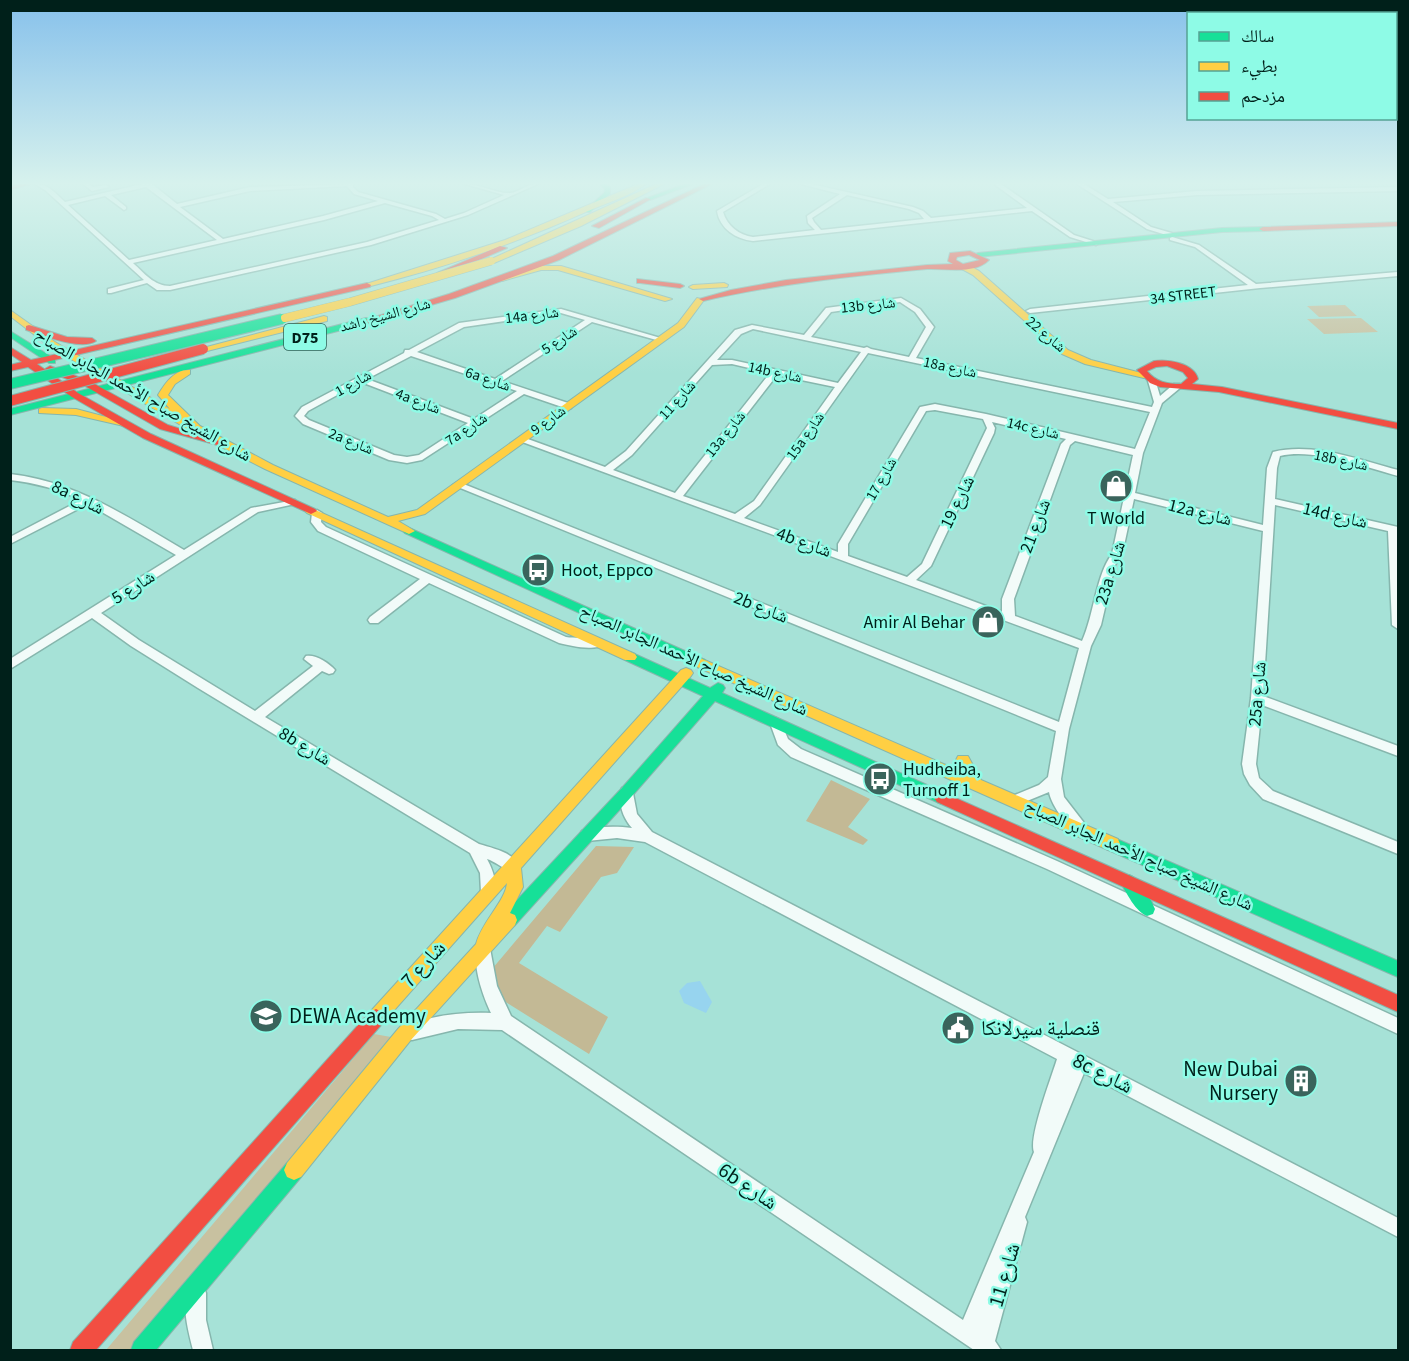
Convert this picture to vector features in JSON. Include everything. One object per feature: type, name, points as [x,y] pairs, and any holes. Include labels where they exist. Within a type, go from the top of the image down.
[{"type":"main road","name":"شارع الشيخ راشد","points":[[59,364],[180,327],[405,275],[492,248]]},
{"type":"main road","points":[[435,279],[447,270],[504,248]]},
{"type":"main road","points":[[10,402],[203,349],[402,299],[499,268],[534,248]]},
{"type":"main road","name":"شارع الشيخ راشد","points":[[119,384],[399,312],[499,268],[578,248]]},
{"type":"main road","points":[[573,250],[571,260],[579,265],[647,282],[686,286],[721,285],[923,263],[958,263],[975,266],[982,260],[1041,248]]},
{"type":"main road","points":[[982,260],[1086,248]]},
{"type":"main road","name":"شارع 22","points":[[982,260],[988,273],[1076,350],[1147,374]]},
{"type":"main road","points":[[10,384],[313,312],[435,279],[499,268],[558,268],[685,303],[750,287],[958,263]]},
{"type":"main road","name":"شارع 22","points":[[958,263],[979,276],[1065,352],[1088,362],[1147,374]]},
{"type":"main road","points":[[675,328],[681,314],[669,300],[666,295],[667,291],[686,286],[704,292],[702,300]]},
{"type":"main road","name":"شارع 9","points":[[386,521],[421,512],[681,325],[702,300]]},
{"type":"main road","points":[[10,368],[28,363],[59,364],[201,329],[259,310]]},
{"type":"main road","name":"شارع الشيخ صباح الأحمد الجابر الصباح","points":[[10,312],[29,328],[59,364],[70,392],[124,423],[266,491],[1398,1004]]},
{"type":"main road","points":[[29,328],[66,340],[87,342],[180,327]]},
{"type":"main road","points":[[10,333],[59,364],[93,380],[156,423],[221,443]]},
{"type":"main road","points":[[10,393],[203,349]]},
{"type":"main road","name":"شارع الشيخ صباح الأحمد الجابر الصباح","points":[[10,350],[28,363]]},
{"type":"main road","points":[[198,431],[190,419],[166,401],[163,395],[165,389],[179,376],[228,356]]},
{"type":"main road","points":[[1184,382],[1179,366],[1169,363],[1151,363],[1147,374],[1184,382],[1217,389],[1398,426]]},
{"type":"main road","name":"شارع الشيخ صباح الأحمد الجابر الصباح","points":[[59,364],[93,380]]},
{"type":"main road","points":[[10,412],[70,392],[93,380],[119,384]]},
{"type":"main road","points":[[1184,382],[1217,384],[1398,419]]},
{"type":"main road","name":"شارع الشيخ صباح الأحمد الجابر الصباح","points":[[119,384],[221,443],[414,535],[728,676],[1398,969]]},
{"type":"main road","points":[[10,402],[70,392]]},
{"type":"main road","points":[[10,417],[62,410],[124,423]]},
{"type":"main road","points":[[414,535],[421,512]]},
{"type":"main road","name":"شارع 7","points":[[81,1350],[512,865],[697,662]]},
{"type":"main road","name":"شارع 7","points":[[142,1350],[404,1035],[627,792],[728,676]]},
{"type":"main road","points":[[963,760],[976,784]]},
{"type":"main road","points":[[484,947],[489,927],[516,891],[518,880],[512,865]]},
{"type":"main road","points":[[1128,881],[1147,909]]},
{"type":"street","points":[[113,248],[145,278],[156,286],[165,288],[188,286],[351,248]]},
{"type":"street","points":[[129,262],[193,248]]},
{"type":"street","points":[[1204,248],[1257,286]]},
{"type":"street","name":"34 STREET","points":[[1032,313],[1257,286],[1398,274]]},
{"type":"street","points":[[117,282],[145,278]]},
{"type":"street","points":[[111,291],[145,278]]},
{"type":"street","name":"13b شارع","points":[[807,337],[829,310],[901,300],[925,318],[930,327],[912,358]]},
{"type":"street","name":"14a شارع","points":[[408,352],[454,328],[467,324],[556,311],[660,339]]},
{"type":"street","name":"شارع 5","points":[[495,382],[592,319]]},
{"type":"street","name":"18a شارع","points":[[746,328],[759,327],[1156,406]]},
{"type":"street","name":"شارع 11","points":[[606,471],[623,460],[738,332],[746,328]]},
{"type":"street","name":"15a شارع","points":[[737,518],[757,503],[867,349]]},
{"type":"street","name":"شارع 1","points":[[299,416],[305,409],[408,352]]},
{"type":"street","name":"6a شارع","points":[[408,352],[568,406]]},
{"type":"street","name":"14b شارع","points":[[710,363],[732,362],[840,386]]},
{"type":"street","name":"13a شارع","points":[[677,497],[775,372]]},
{"type":"street","points":[[1147,374],[1156,406]]},
{"type":"street","name":"4a شارع","points":[[360,379],[476,423]]},
{"type":"street","name":"23a شارع","points":[[1084,831],[1070,817],[1057,798],[1054,779],[1063,729],[1085,646],[1095,624],[1110,564],[1117,555],[1138,453],[1156,406],[1184,382]]},
{"type":"street","name":"7a شارع","points":[[406,460],[429,454],[523,391]]},
{"type":"street","name":"14c شارع","points":[[928,407],[986,417],[1138,453]]},
{"type":"street","name":"شارع 17","points":[[843,557],[843,544],[920,412],[928,407]]},
{"type":"street","name":"2a شارع","points":[[299,416],[306,422],[392,458],[406,460]]},
{"type":"street","name":"شارع 19","points":[[909,581],[926,566],[990,433],[991,428],[986,417]]},
{"type":"street","name":"شارع 21","points":[[1011,619],[1008,613],[1008,599],[1065,444],[1074,437]]},
{"type":"street","name":"4b شارع","points":[[522,440],[1085,646]]},
{"type":"street","name":"18b شارع","points":[[1284,451],[1316,454],[1398,473]]},
{"type":"street","name":"25a شارع","points":[[1284,451],[1276,454],[1272,468],[1250,774],[1257,785],[1268,795],[1283,803],[1398,848]]},
{"type":"street","name":"8a شارع","points":[[10,477],[46,481],[188,553]]},
{"type":"street","name":"2b شارع","points":[[458,485],[1063,729]]},
{"type":"street","name":"شارع 5","points":[[10,664],[255,510],[263,500],[266,491]]},
{"type":"street","name":"12a شارع","points":[[1131,495],[1269,529]]},
{"type":"street","points":[[10,541],[85,500]]},
{"type":"street","name":"14d شارع","points":[[1271,501],[1396,529]]},
{"type":"street","name":"شارع 5","points":[[255,510],[292,502]]},
{"type":"street","points":[[317,513],[316,522],[322,529],[428,578],[563,640],[576,643],[600,643]]},
{"type":"street","points":[[1396,529],[1398,625]]},
{"type":"street","points":[[375,621],[428,578]]},
{"type":"street","name":"8b شارع","points":[[88,615],[475,849],[495,855],[512,865]]},
{"type":"street","points":[[256,717],[325,668],[310,659]]},
{"type":"street","points":[[1257,698],[1398,751]]},
{"type":"street","points":[[776,723],[783,742],[796,753],[930,810],[1398,1026]]},
{"type":"street","points":[[1015,801],[1044,789],[1054,779]]},
{"type":"street","name":"8c شارع","points":[[627,792],[630,816],[647,836]]},
{"type":"street","name":"8c شارع","points":[[587,835],[617,832],[647,836],[1398,1228]]},
{"type":"street","points":[[475,849],[487,873],[488,892]]},
{"type":"street","name":"6b شارع","points":[[484,947],[486,978],[496,1008],[505,1022],[987,1348]]},
{"type":"street","name":"6b شارع","points":[[404,1035],[445,1022],[485,1019],[505,1022]]},
{"type":"street","name":"شارع 11","points":[[967,1335],[1004,1240],[1054,1128],[1073,1058]]},
{"type":"street","name":"شارع 11","points":[[987,1348],[1022,1203]]},
{"type":"street","points":[[196,1287],[196,1320],[203,1350]]},
{"type":"shaded area","points":[[1345,305],[1357,316],[1319,317],[1307,306]]},
{"type":"shaded area","points":[[1361,318],[1378,332],[1324,334],[1307,319]]},
{"type":"shaded area","points":[[831,780],[870,799],[848,827],[868,840],[863,845],[806,821]]},
{"type":"shaded area","points":[[596,846],[634,847],[617,873],[601,877],[560,932],[547,926],[519,963],[608,1017],[589,1054],[491,993],[492,969]]},
{"type":"shaded area","points":[[374,1034],[391,1037],[245,1222],[132,1350],[106,1350]]},
{"type":"water","points":[[700,981],[712,1002],[706,1013],[684,1003],[679,991],[687,983]]},
{"type":"traffic: fast","points":[[978,255],[1051,248]]},
{"type":"traffic: fast","points":[[10,384],[285,318]]},
{"type":"traffic: fast","points":[[10,412],[366,321]]},
{"type":"traffic: fast","points":[[10,333],[52,361]]},
{"type":"traffic: fast","points":[[409,531],[700,663]]},
{"type":"traffic: fast","points":[[630,657],[942,798]]},
{"type":"traffic: fast","points":[[509,920],[627,792],[718,688]]},
{"type":"traffic: fast","points":[[1112,844],[1398,969]]},
{"type":"traffic: fast","points":[[1129,882],[1147,909]]},
{"type":"traffic: fast","points":[[142,1350],[294,1170]]},
{"type":"traffic: slow","points":[[367,285],[490,248]]},
{"type":"traffic: slow","points":[[491,261],[523,248]]},
{"type":"traffic: slow","points":[[285,318],[350,302],[491,261]]},
{"type":"traffic: slow","points":[[963,266],[976,273],[1065,352],[1088,362],[1144,375]]},
{"type":"traffic: slow","points":[[502,279],[541,268],[558,268],[668,299]]},
{"type":"traffic: slow","points":[[693,287],[724,285]]},
{"type":"traffic: slow","points":[[386,521],[421,512],[681,325],[700,300]]},
{"type":"traffic: slow","points":[[10,312],[52,344],[204,433],[269,467],[409,531]]},
{"type":"traffic: slow","points":[[203,349],[324,319]]},
{"type":"traffic: slow","points":[[187,372],[171,382],[163,395],[198,431]]},
{"type":"traffic: slow","points":[[42,411],[76,412],[124,423]]},
{"type":"traffic: slow","points":[[311,511],[630,657]]},
{"type":"traffic: slow","points":[[700,663],[1112,844]]},
{"type":"traffic: slow","points":[[376,1018],[686,673]]},
{"type":"traffic: slow","points":[[963,760],[976,784]]},
{"type":"traffic: slow","points":[[484,944],[493,923],[512,896],[516,877],[512,865]]},
{"type":"traffic: slow","points":[[294,1170],[404,1035],[509,920]]},
{"type":"traffic: jam","points":[[441,273],[503,248]]},
{"type":"traffic: jam","points":[[366,321],[452,296],[556,258],[578,248]]},
{"type":"traffic: jam","points":[[703,299],[786,283],[927,267],[967,267],[985,260],[970,253],[953,255],[952,261],[960,265]]},
{"type":"traffic: jam","points":[[640,281],[680,286]]},
{"type":"traffic: jam","points":[[10,368],[367,285]]},
{"type":"traffic: jam","points":[[29,328],[66,340],[92,341]]},
{"type":"traffic: jam","points":[[10,401],[203,349]]},
{"type":"traffic: jam","points":[[10,350],[75,395],[147,436],[311,511]]},
{"type":"traffic: jam","points":[[1185,385],[1193,379],[1192,374],[1180,367],[1161,363],[1142,370],[1153,381],[1168,386],[1219,389],[1398,426]]},
{"type":"traffic: jam","points":[[50,369],[88,384],[164,427],[221,443]]},
{"type":"traffic: jam","points":[[942,798],[1398,1004]]},
{"type":"traffic: jam","points":[[81,1350],[376,1018]]},
{"type":"place","name":"T World","points":[[1116,486]]},
{"type":"place","name":"Hoot, Eppco","points":[[538,570]]},
{"type":"place","name":"Amir Al Behar","points":[[988,622]]},
{"type":"place","name":"Hudheiba, Turnoff 1","points":[[880,779]]},
{"type":"place","name":"DEWA Academy","points":[[266,1016]]},
{"type":"place","name":"قنصلية سيرلانكا","points":[[958,1028]]},
{"type":"place","name":"New Dubai Nursery","points":[[1301,1081]]}]
